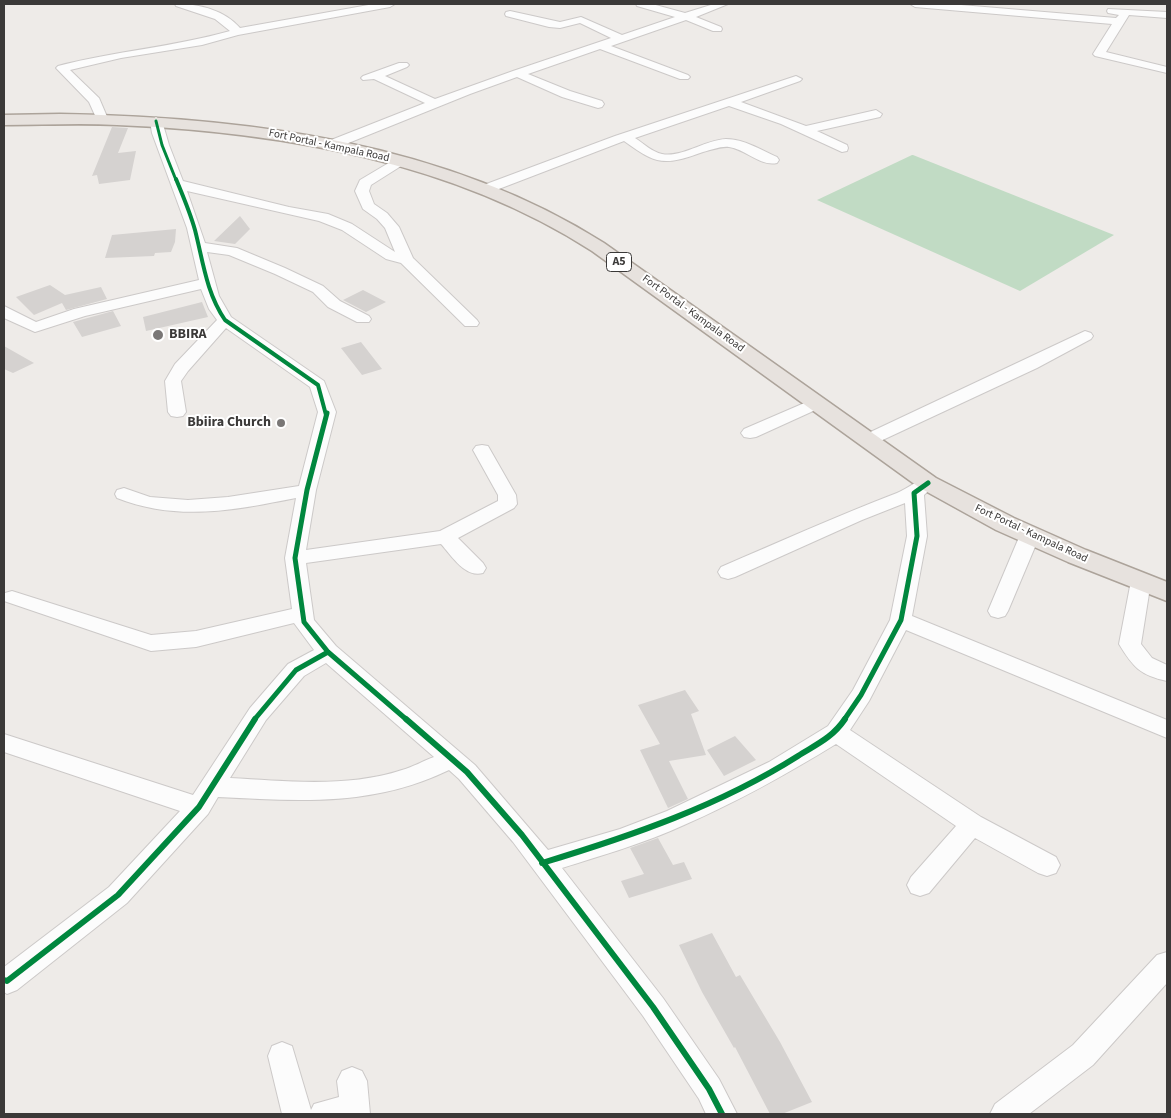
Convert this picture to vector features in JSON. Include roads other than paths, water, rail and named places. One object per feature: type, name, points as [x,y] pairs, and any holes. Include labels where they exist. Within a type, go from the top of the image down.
[{"type":"main road","name":"Fort Portal - Kampala Road","points":[[4,120],[156,120],[255,131],[331,144],[402,161],[486,189],[554,220],[598,246],[868,440],[921,488],[1167,592]]},
{"type":"street","points":[[180,4],[215,16],[229,23],[237,32]]},
{"type":"street","points":[[102,119],[95,101],[62,68],[121,55],[202,42],[237,32],[333,14],[345,8],[390,4]]},
{"type":"street","points":[[641,4],[687,17],[717,29]]},
{"type":"street","points":[[331,144],[517,72],[601,46],[723,4]]},
{"type":"street","points":[[915,4],[1119,21]]},
{"type":"street","points":[[1078,6],[1167,15]]},
{"type":"street","points":[[1127,12],[1119,21],[1099,54],[1167,70]]},
{"type":"street","points":[[333,14],[346,25]]},
{"type":"street","points":[[510,14],[560,25],[581,20],[622,39]]},
{"type":"street","points":[[601,46],[684,76]]},
{"type":"street","points":[[403,65],[369,77],[436,104]]},
{"type":"street","points":[[517,72],[566,94],[598,104]]},
{"type":"street","points":[[486,189],[626,136],[796,80]]},
{"type":"street","points":[[730,102],[807,130],[842,148]]},
{"type":"street","points":[[807,130],[876,114]]},
{"type":"street","points":[[156,120],[158,136],[191,216],[207,283],[217,310],[225,320],[318,385],[327,412],[307,490],[295,558],[304,622],[328,652],[466,772],[510,821],[653,1007],[709,1089],[722,1114]]},
{"type":"street","points":[[626,136],[656,157],[665,158],[714,144],[728,143],[772,160]]},
{"type":"street","points":[[402,161],[365,183],[362,191],[368,206],[382,216],[392,228],[406,260],[471,323]]},
{"type":"street","points":[[177,184],[323,217],[347,227],[391,256],[406,260]]},
{"type":"street","points":[[199,246],[232,251],[280,271],[318,289],[334,304],[363,319]]},
{"type":"street","points":[[4,311],[13,318],[35,327],[80,312],[207,283]]},
{"type":"street","points":[[178,412],[173,381],[181,368],[225,320]]},
{"type":"street","points":[[868,440],[1031,364],[1084,336]]},
{"type":"street","points":[[750,433],[816,403]]},
{"type":"street","points":[[295,558],[445,536],[508,504],[507,495],[482,450]]},
{"type":"street","points":[[542,864],[624,838],[676,818],[777,770],[836,732],[861,695],[901,620],[917,536],[921,488],[728,572]]},
{"type":"street","points":[[124,494],[149,503],[180,505],[233,504],[307,490]]},
{"type":"street","points":[[998,611],[1030,535]]},
{"type":"street","points":[[445,536],[476,568]]},
{"type":"street","points":[[1141,582],[1130,644],[1142,662],[1154,671],[1167,673]]},
{"type":"street","points":[[12,598],[151,643],[196,639],[302,614]]},
{"type":"street","points":[[901,620],[1167,729]]},
{"type":"street","points":[[4,980],[7,980],[118,895],[205,797],[265,707],[296,670],[328,652]]},
{"type":"street","points":[[836,732],[972,824],[1047,865]]},
{"type":"street","points":[[4,742],[205,797],[284,791],[350,790],[396,782],[451,759]]},
{"type":"street","points":[[920,885],[972,824]]},
{"type":"street","points":[[1005,1114],[1083,1055],[1167,964]]},
{"type":"street","points":[[282,1056],[297,1114]]},
{"type":"street","points":[[324,1114],[354,1112],[352,1081]]},
{"type":"place","name":"BBIRA","points":[[158,335]]},
{"type":"place","name":"Bbiira Church","points":[[281,423]]}]
